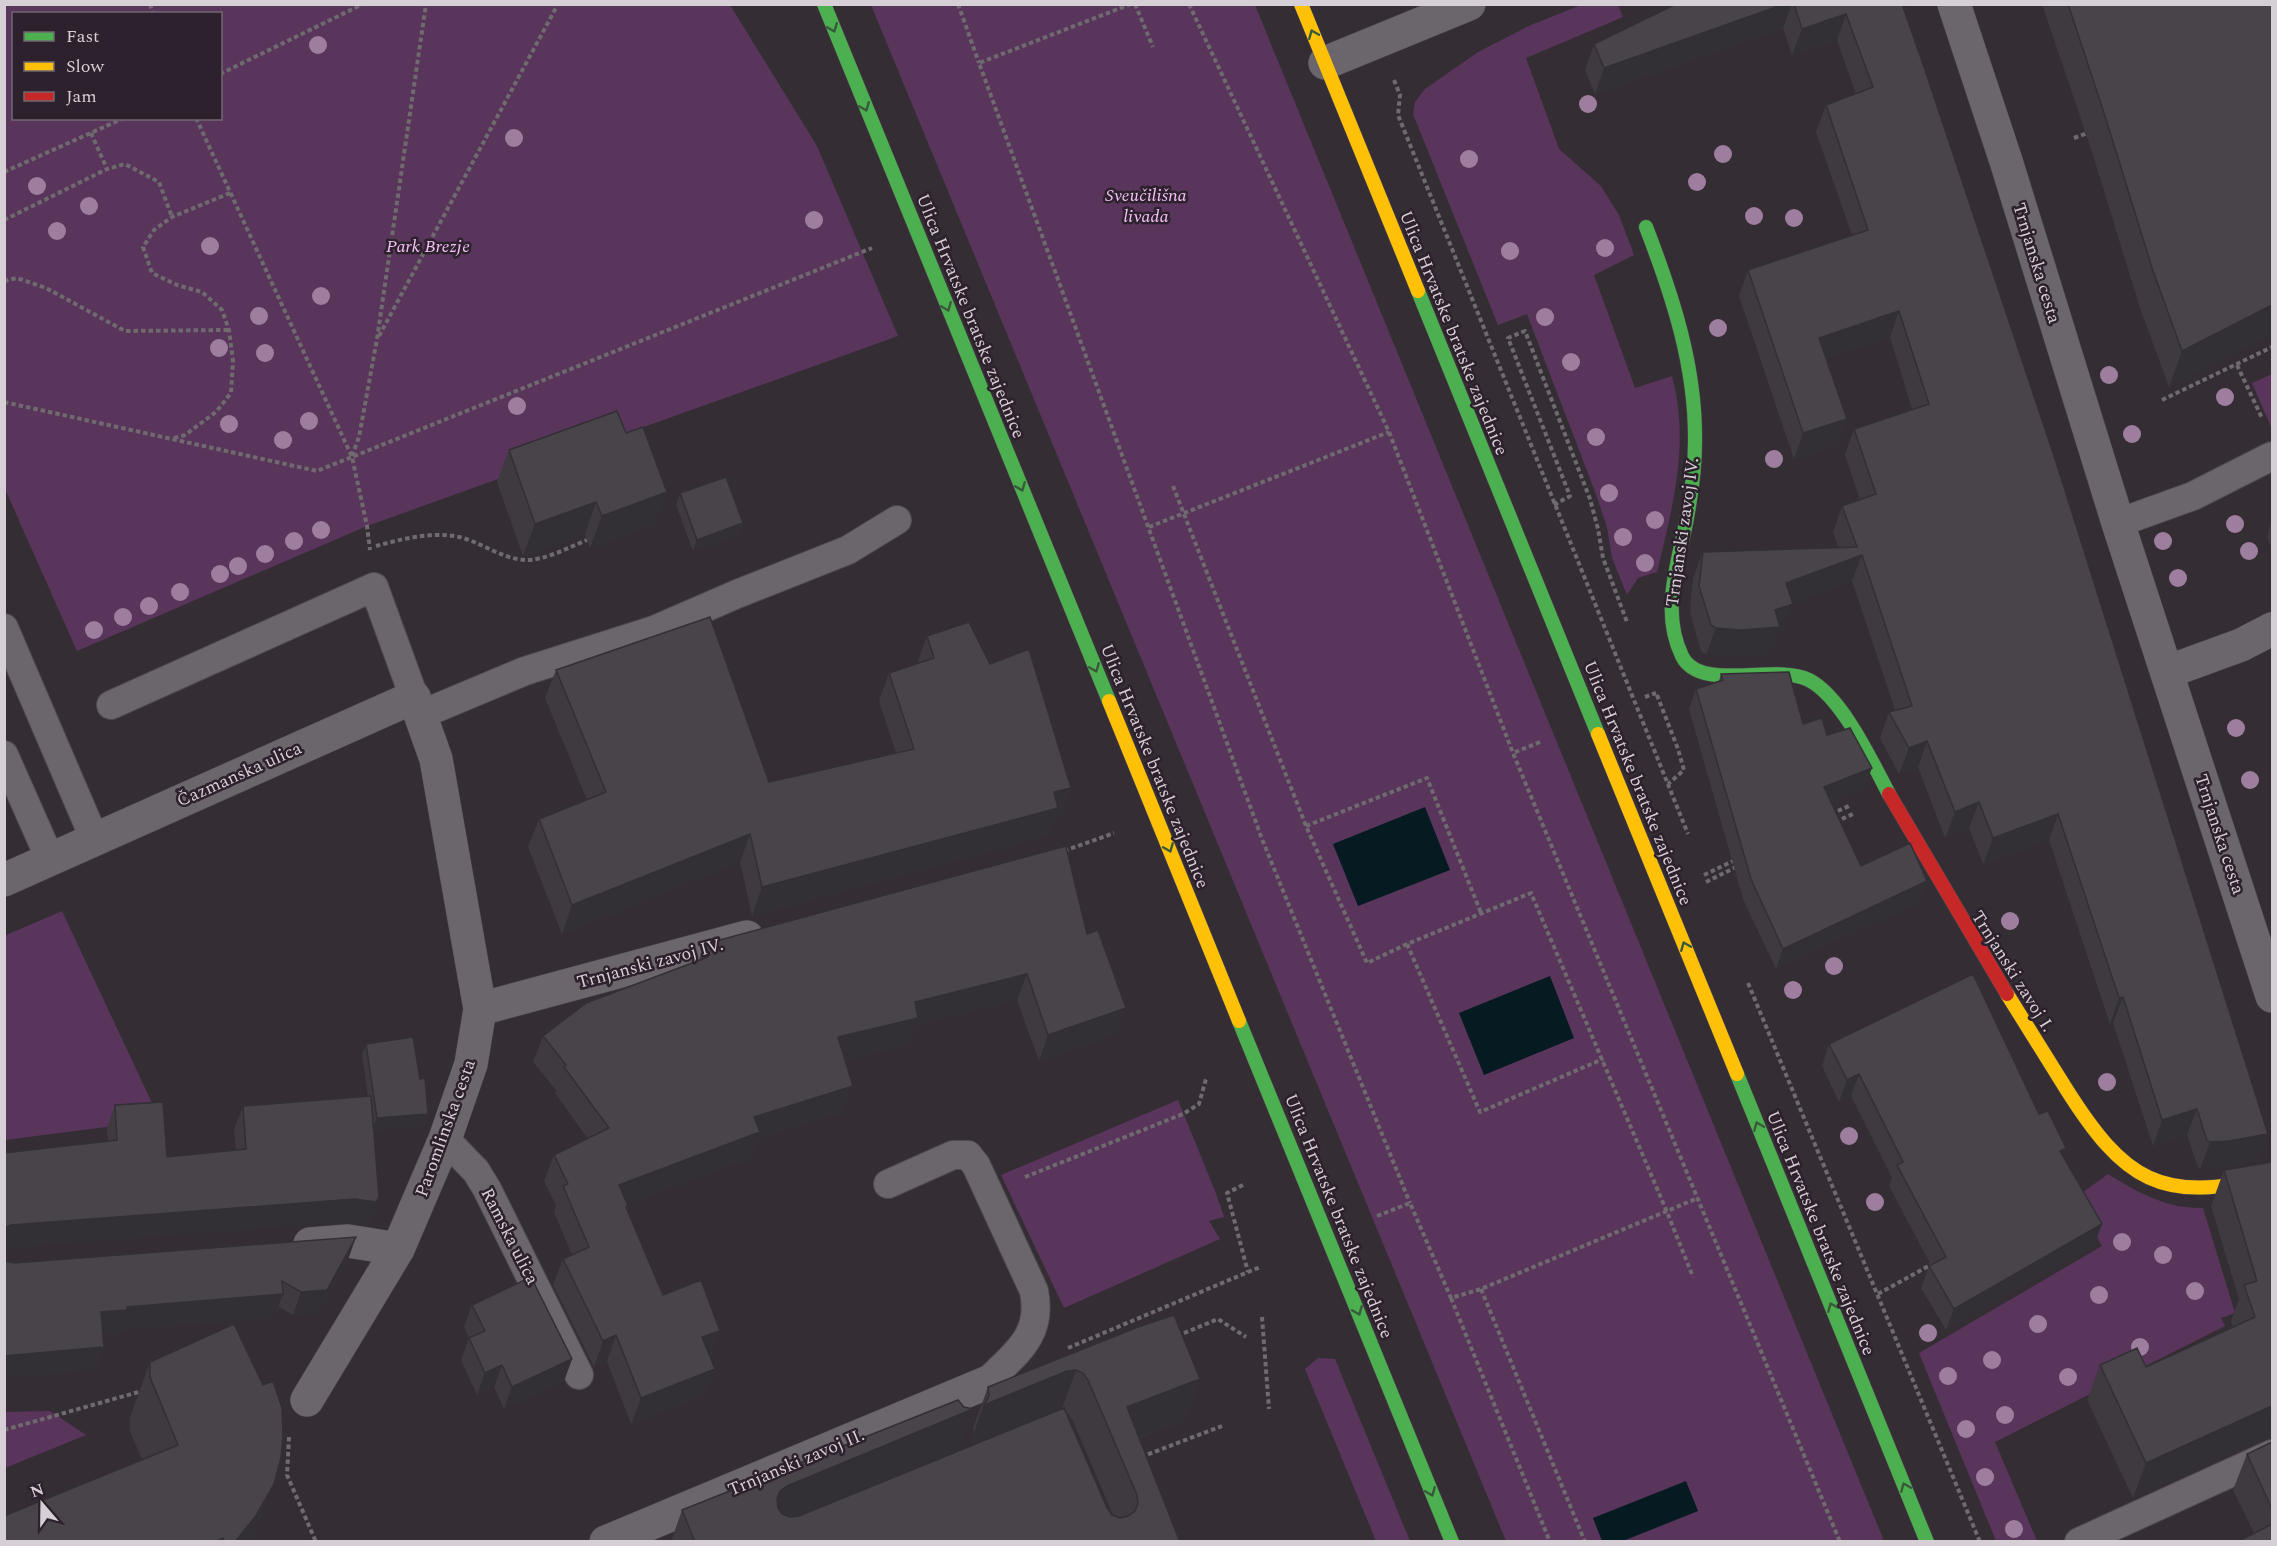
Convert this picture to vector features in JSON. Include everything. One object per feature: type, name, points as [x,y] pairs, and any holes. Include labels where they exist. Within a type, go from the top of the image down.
[{"type":"main road","name":"Ulica Hrvatske bratske zajednice","points":[[824,4],[1452,1542]]},
{"type":"main road","name":"Ulica Hrvatske bratske zajednice","points":[[1301,4],[1928,1542]]},
{"type":"main road","name":"Trnjanski zavoj IV.","points":[[1646,227],[1668,282],[1683,331],[1695,404],[1693,476],[1683,539],[1673,577],[1669,616],[1676,640],[1686,662],[1698,672],[1721,678],[1754,672],[1788,674]]},
{"type":"main road","name":"Trnjanski zavoj I.","points":[[1788,674],[1814,682],[1825,692],[1862,747],[2006,994],[2074,1101],[2116,1158],[2139,1173],[2170,1186],[2202,1188],[2246,1183],[2272,1176]]},
{"type":"street","points":[[1325,63],[1469,4]]},
{"type":"street","name":"Trnjanska cesta","points":[[1954,4],[2009,172],[2118,523],[2272,996]]},
{"type":"street","points":[[2167,672],[2241,645],[2272,629]]},
{"type":"street","name":"Paromlinska cesta","points":[[307,1400],[398,1249],[445,1139],[471,1064],[480,1009],[435,759],[417,706]]},
{"type":"street","name":"Čazmanska ulica","points":[[4,880],[94,838],[417,706]]},
{"type":"street","name":"Trnjanski zavoj IV.","points":[[480,1009],[777,928]]},
{"type":"street","points":[[277,1246],[348,1241],[398,1249]]},
{"type":"street","name":"Trnjanski zavoj II.","points":[[606,1542],[949,1413],[986,1383]]},
{"type":"lane","points":[[2118,523],[2193,496],[2272,456]]},
{"type":"lane","points":[[111,705],[374,587],[417,706],[654,630],[848,550],[897,520]]},
{"type":"lane","points":[[4,628],[94,838]]},
{"type":"lane","points":[[4,755],[50,859]]},
{"type":"lane","name":"Ramska ulica","points":[[445,1139],[476,1171],[487,1188],[579,1375]]},
{"type":"lane","points":[[888,1184],[953,1155],[968,1155],[976,1165],[1034,1291],[1038,1308],[1034,1329],[1022,1347],[986,1383]]},
{"type":"lane","points":[[2079,1542],[2272,1454]]},
{"type":"path","points":[[222,73],[363,4]]},
{"type":"path","points":[[352,457],[359,437],[377,339],[426,4]]},
{"type":"path","points":[[377,339],[558,4]]},
{"type":"path","points":[[958,4],[1262,839],[1550,1542]]},
{"type":"path","points":[[979,63],[1133,4],[1153,47]]},
{"type":"path","points":[[1189,4],[1389,432],[1513,753],[1840,1542]]},
{"type":"path","points":[[1396,86],[1400,95],[1398,115],[1675,801]]},
{"type":"path","points":[[4,172],[120,120]]},
{"type":"path","points":[[197,120],[352,457],[367,526],[374,587]]},
{"type":"path","points":[[2074,138],[2094,130]]},
{"type":"path","points":[[91,133],[107,169]]},
{"type":"path","points":[[4,220],[107,169],[125,164],[159,182],[172,217]]},
{"type":"path","points":[[172,439],[185,435],[216,412],[231,393],[233,361],[229,330],[222,310],[202,292],[177,285],[152,273],[143,247],[154,230],[172,217],[230,193]]},
{"type":"path","points":[[4,402],[317,471],[872,248]]},
{"type":"path","points":[[4,281],[17,278],[46,288],[125,331],[229,330]]},
{"type":"path","points":[[1554,505],[1570,496],[1508,338],[1525,331],[1590,498],[1603,558],[1628,623]]},
{"type":"path","points":[[2162,400],[2272,347]]},
{"type":"path","points":[[2237,365],[2262,419]]},
{"type":"path","points":[[1149,527],[1389,432]]},
{"type":"path","points":[[1173,486],[1306,826],[1366,963],[1531,893],[1603,1059],[1692,1277]]},
{"type":"path","points":[[369,548],[414,537],[458,537],[514,558],[526,560],[560,551],[587,540]]},
{"type":"path","points":[[1652,683],[1684,770],[1668,784]]},
{"type":"path","points":[[1645,697],[1656,694]]},
{"type":"path","points":[[1513,753],[1540,742]]},
{"type":"path","points":[[1306,826],[1427,778],[1481,914]]},
{"type":"path","points":[[1821,819],[1887,793]]},
{"type":"path","points":[[1828,826],[1887,793]]},
{"type":"path","points":[[1064,851],[1114,833]]},
{"type":"path","points":[[1704,875],[1736,860]]},
{"type":"path","points":[[1707,882],[1746,863]]},
{"type":"path","points":[[1407,944],[1480,1112],[1603,1059]]},
{"type":"path","points":[[1746,977],[1980,1542]]},
{"type":"path","points":[[1016,1180],[1183,1114],[1198,1104],[1206,1079]]},
{"type":"path","points":[[1243,1185],[1227,1193],[1248,1272]]},
{"type":"path","points":[[1451,1298],[1481,1289],[1698,1198]]},
{"type":"path","points":[[1377,1216],[1410,1203]]},
{"type":"path","points":[[1877,1294],[1936,1261]]},
{"type":"path","points":[[1062,1350],[1260,1268]]},
{"type":"path","points":[[1481,1289],[1585,1542]]},
{"type":"path","points":[[1262,1317],[1269,1410]]},
{"type":"path","points":[[1174,1337],[1218,1319],[1246,1337]]},
{"type":"path","points":[[4,1430],[146,1390]]},
{"type":"path","points":[[307,1400],[290,1425],[287,1475],[316,1542]]},
{"type":"path","points":[[1140,1457],[1222,1426]]},
{"type":"green space","name":"Park Brezje","points":[[4,5],[730,5],[817,146],[898,336],[367,526],[77,651],[5,489]]},
{"type":"green space","name":"Sveučilišna livada","points":[[871,5],[1255,5],[1884,1541],[1506,1541]]},
{"type":"green space","points":[[1581,5],[1618,5],[1623,17],[1526,58],[1559,149],[1601,186],[1619,215],[1634,255],[1594,275],[1635,388],[1672,376],[1680,426],[1674,499],[1657,572],[1638,578],[1627,595],[1612,558],[1607,527],[1597,497],[1527,314],[1498,325],[1413,114],[1415,102],[1425,89],[1478,52],[1531,25]]},
{"type":"green space","points":[[2272,374],[2272,429],[2252,383]]},
{"type":"green space","points":[[62,911],[160,1120],[5,1140],[4,936]]},
{"type":"green space","points":[[1178,1100],[1224,1217],[1209,1221],[1220,1239],[1064,1308],[1001,1175]]},
{"type":"green space","points":[[2108,1174],[2153,1198],[2177,1206],[2203,1208],[2235,1313],[2221,1318],[2225,1326],[1995,1442],[2037,1541],[1996,1541],[1919,1353],[2102,1246],[2075,1198]]},
{"type":"green space","points":[[1318,1358],[1335,1359],[1410,1541],[1376,1541],[1305,1369]]},
{"type":"green space","points":[[50,1411],[86,1435],[5,1468],[5,1412]]},
{"type":"water","points":[[1425,807],[1450,870],[1358,906],[1333,844]]},
{"type":"water","points":[[1550,976],[1574,1038],[1484,1075],[1459,1013]]},
{"type":"water","points":[[1686,1481],[1698,1511],[1623,1541],[1602,1541],[1593,1518]]},
{"type":"building","points":[[1676,4],[1784,4],[1604,68],[1594,44]]},
{"type":"building","points":[[1794,4],[1902,4],[2057,465],[2268,1134],[2210,1142],[2207,1141],[2197,1109],[2162,1120],[2123,997],[2119,998],[2058,814],[1993,838],[1979,802],[1955,812],[1927,741],[1909,748],[1889,712],[1912,706],[1862,555],[1786,583],[1793,604],[1775,610],[1780,627],[1741,630],[1716,628],[1711,625],[1699,586],[1703,552],[1857,547],[1842,506],[1876,494],[1854,429],[1929,404],[1899,311],[1819,338],[1847,419],[1803,433],[1748,270],[1868,230],[1826,105],[1873,87],[1846,14],[1802,29]]},
{"type":"building","points":[[2068,4],[2272,4],[2272,305],[2182,351],[2153,271]]},
{"type":"building","points":[[617,411],[626,433],[643,427],[667,492],[602,516],[596,502],[535,524],[509,450]]},
{"type":"building","points":[[726,477],[743,523],[697,540],[680,493]]},
{"type":"building","points":[[710,617],[769,782],[914,749],[889,673],[934,658],[927,636],[969,622],[990,664],[1029,649],[1071,788],[1054,792],[1058,808],[762,887],[750,834],[572,905],[539,819],[606,792],[556,670]]},
{"type":"building","points":[[1789,672],[1803,724],[1822,718],[1827,735],[1850,728],[1872,768],[1824,787],[1861,866],[1910,843],[1927,881],[1783,949],[1751,879],[1696,689],[1723,680],[1721,674]]},
{"type":"building","points":[[1066,846],[1087,934],[1098,930],[1126,1008],[1048,1035],[1027,974],[915,1002],[918,1018],[838,1037],[853,1086],[754,1117],[760,1132],[619,1185],[663,1295],[701,1280],[720,1331],[702,1337],[715,1369],[641,1398],[616,1335],[603,1341],[563,1259],[589,1247],[563,1186],[568,1184],[554,1155],[609,1128],[543,1036],[586,1003],[708,957],[705,944]]},
{"type":"building","points":[[1973,974],[2039,1114],[2048,1111],[2066,1148],[2060,1151],[2102,1224],[1954,1309],[1929,1266],[1946,1257],[1897,1165],[1903,1162],[1859,1074],[1847,1080],[1829,1044]]},
{"type":"building","points":[[413,1037],[420,1079],[425,1078],[428,1114],[377,1118],[366,1044]]},
{"type":"building","points":[[371,1096],[379,1197],[376,1202],[355,1199],[11,1225],[4,1228],[4,1153],[117,1140],[115,1105],[163,1102],[167,1157],[246,1149],[243,1106]]},
{"type":"building","points":[[2272,1162],[2272,1406],[2146,1463],[2100,1365],[2137,1348],[2146,1367],[2255,1317],[2244,1285],[2257,1281],[2224,1170]]},
{"type":"building","points":[[356,1237],[327,1290],[301,1292],[282,1281],[283,1294],[127,1307],[127,1310],[101,1312],[104,1347],[4,1356],[4,1261],[14,1263]]},
{"type":"building","points":[[531,1277],[572,1359],[512,1387],[502,1365],[485,1373],[469,1338],[485,1331],[472,1305]]},
{"type":"building","points":[[1174,1315],[1200,1379],[1127,1407],[1180,1542],[695,1542],[682,1510],[958,1400],[964,1407],[973,1409],[787,1486],[780,1491],[777,1498],[778,1508],[782,1514],[790,1517],[799,1516],[1064,1408],[1107,1508],[1112,1515],[1120,1518],[1128,1516],[1135,1511],[1138,1503],[1137,1495],[1083,1373],[1076,1370],[1067,1371],[984,1405],[989,1396],[988,1387],[1138,1327]]},
{"type":"building","points":[[234,1324],[263,1385],[273,1381],[282,1408],[283,1436],[281,1458],[274,1484],[255,1517],[235,1542],[225,1542],[223,1538],[215,1542],[4,1542],[4,1516],[178,1445],[150,1377],[150,1362]]},
{"type":"building","points":[[2272,1442],[2272,1509],[2247,1454]]},
{"type":"building","points":[[2272,1524],[2272,1542],[2237,1542]]},
{"type":"traffic: fast","points":[[824,4],[1109,701]]},
{"type":"traffic: fast","points":[[1646,227],[1674,306],[1692,387],[1695,452],[1686,523],[1675,573],[1672,607],[1672,623],[1682,656],[1691,667],[1705,673],[1739,676],[1777,674],[1809,680],[1821,688],[1844,715],[1865,748],[1889,794]]},
{"type":"traffic: fast","points":[[1418,291],[1598,734]]},
{"type":"traffic: fast","points":[[1239,1021],[1452,1542]]},
{"type":"traffic: fast","points":[[1737,1074],[1927,1542]]},
{"type":"traffic: slow","points":[[1301,4],[1418,291]]},
{"type":"traffic: slow","points":[[1109,701],[1239,1021]]},
{"type":"traffic: slow","points":[[1598,734],[1737,1074]]},
{"type":"traffic: slow","points":[[2007,994],[2086,1119],[2107,1145],[2127,1164],[2149,1178],[2173,1185],[2201,1188],[2272,1176]]},
{"type":"traffic: jam","points":[[1889,794],[2007,994]]}]
